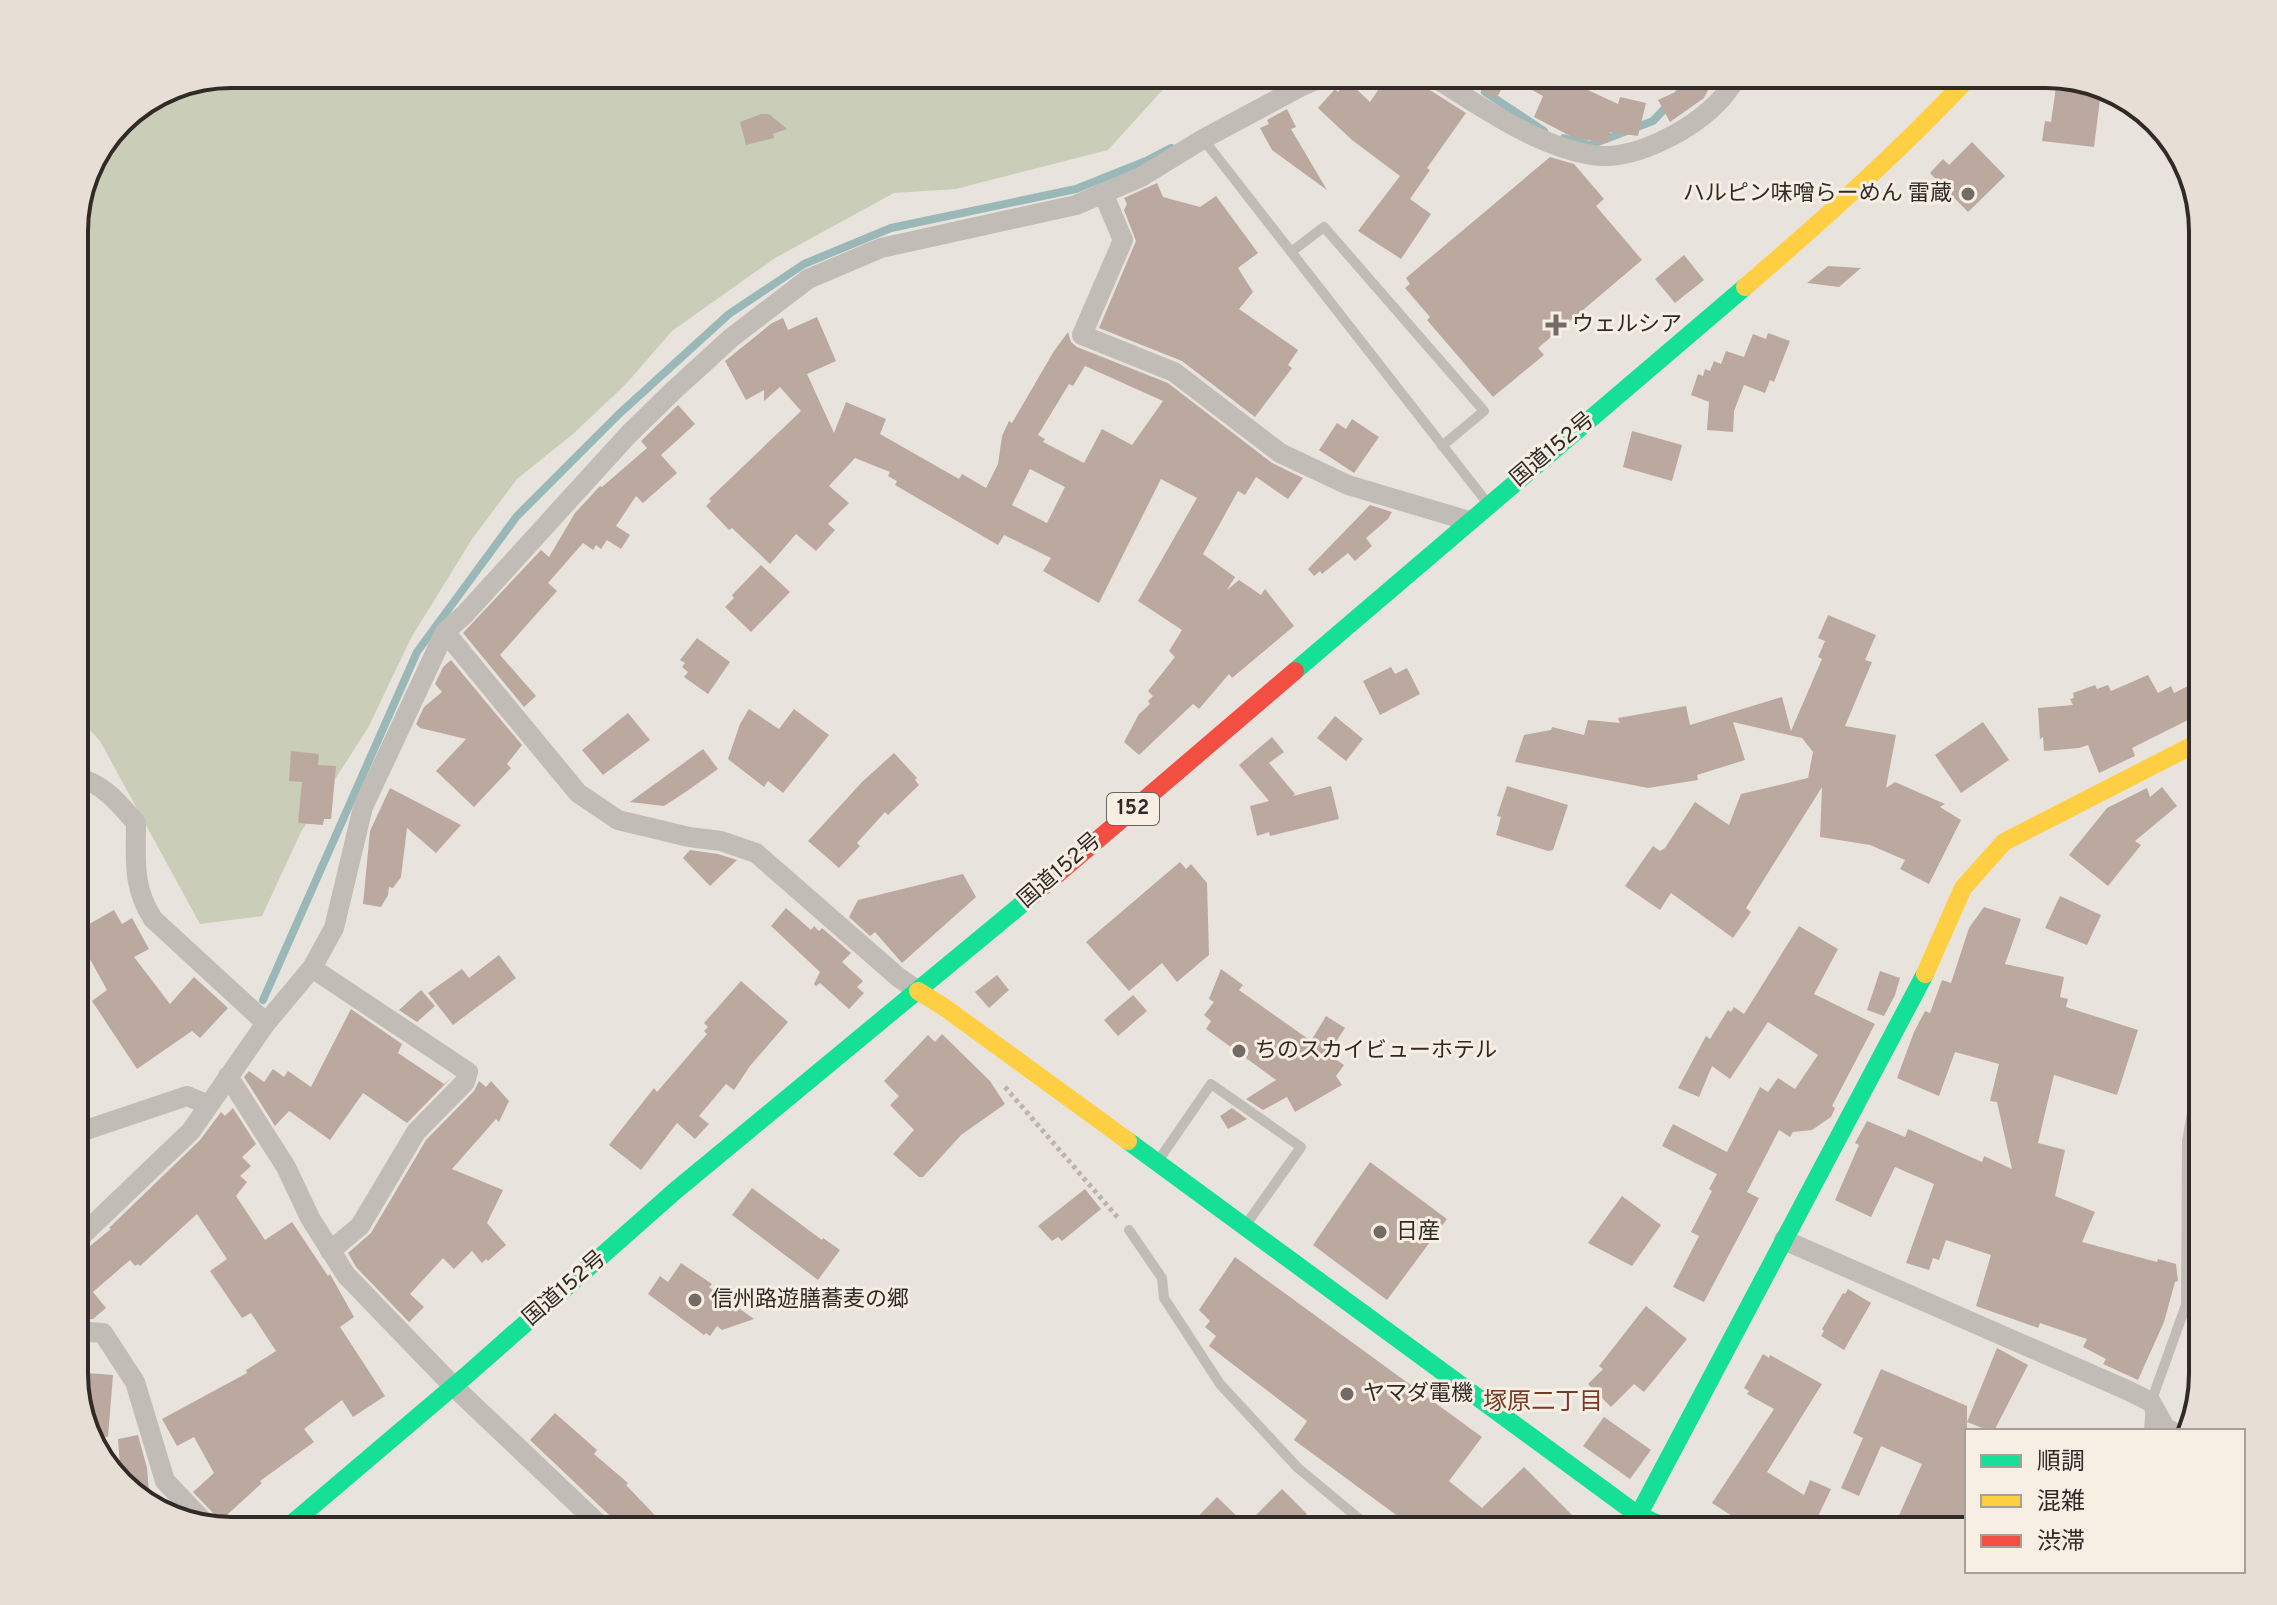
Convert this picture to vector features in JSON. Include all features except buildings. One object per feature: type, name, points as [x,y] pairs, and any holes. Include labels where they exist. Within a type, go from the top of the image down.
[{"type":"main road","name":"国道152号","points":[[299,1517],[675,1191],[918,991],[1842,204],[1914,136],[1959,88]]},
{"type":"main road","points":[[1637,1517],[1919,987],[1963,888],[2004,842],[2189,747]]},
{"type":"main road","points":[[918,991],[1245,1227],[1626,1517]]},
{"type":"street","points":[[88,1230],[191,1131],[266,1023],[312,968],[334,928],[363,807],[445,632],[465,614],[628,435],[673,391],[731,338],[808,279],[881,248],[1076,205],[1141,177],[1203,139],[1302,88]]},
{"type":"street","points":[[1452,88],[1542,139],[1593,156],[1630,154],[1685,130],[1721,100],[1730,88]]},
{"type":"street","points":[[1103,193],[1123,240],[1082,335],[1174,372],[1280,453],[1348,485],[1469,521]]},
{"type":"street","points":[[445,632],[578,793],[618,820],[689,837],[721,841],[756,853],[918,991]]},
{"type":"street","points":[[88,780],[112,795],[136,823],[136,872],[141,901],[153,919],[266,1023]]},
{"type":"street","points":[[312,968],[468,1072],[465,1082],[416,1132],[360,1226],[330,1251]]},
{"type":"street","points":[[228,1076],[286,1167],[310,1218],[346,1275],[453,1386],[591,1517]]},
{"type":"street","points":[[88,1129],[187,1096],[209,1105]]},
{"type":"street","points":[[1784,1240],[2151,1402],[2166,1429]]},
{"type":"street","points":[[88,1332],[103,1333],[135,1382],[165,1481],[195,1512]]},
{"type":"lane","points":[[1203,139],[1489,505]]},
{"type":"lane","points":[[1291,252],[1324,227],[1484,411],[1442,446]]},
{"type":"lane","points":[[1157,1162],[1211,1084],[1301,1147],[1245,1227]]},
{"type":"lane","points":[[2149,1429],[2151,1402],[2186,1305],[2189,1130]]},
{"type":"lane","points":[[1129,1230],[1162,1278],[1164,1298],[1220,1384],[1298,1468],[1357,1517]]},
{"type":"path","points":[[999,1079],[1129,1230]]},
{"type":"green space","points":[[231,88],[1164,88],[1108,150],[956,189],[894,193],[775,258],[672,331],[626,384],[573,434],[517,479],[472,539],[411,638],[368,728],[301,832],[262,916],[200,924],[100,741],[88,728],[88,222],[96,185],[107,159],[130,130],[159,107],[203,91]]},
{"type":"waterway","points":[[1679,93],[1684,88]]},
{"type":"waterway","points":[[1485,92],[1544,131]]},
{"type":"waterway","points":[[1564,138],[1590,145],[1653,121],[1670,103]]},
{"type":"waterway","points":[[263,1000],[417,652],[517,516],[619,414],[729,314],[804,264],[891,228],[1076,189],[1171,148]]},
{"type":"traffic: fast","points":[[1295,671],[1745,287]]},
{"type":"traffic: fast","points":[[299,1517],[468,1374],[675,1191],[1033,895]]},
{"type":"traffic: fast","points":[[1637,1517],[1925,974]]},
{"type":"traffic: fast","points":[[1128,1141],[1642,1517]]},
{"type":"traffic: slow","points":[[1745,287],[1862,184],[1958,88]]},
{"type":"traffic: slow","points":[[1925,974],[1963,888],[2004,842],[2189,747]]},
{"type":"traffic: slow","points":[[918,991],[1128,1141]]},
{"type":"traffic: jam","points":[[1033,895],[1295,671]]},
{"type":"place","name":"ハルピン味噌らーめん 雷蔵","points":[[1968,194]]},
{"type":"place","name":"ウェルシア","points":[[1556,325]]},
{"type":"place","name":"ちのスカイビューホテル","points":[[1239,1051]]},
{"type":"place","name":"日産","points":[[1380,1232]]},
{"type":"place","name":"信州路遊膳蕎麦の郷","points":[[695,1300]]},
{"type":"place","name":"ヤマダ電機","points":[[1347,1394]]},
{"type":"district","name":"塚原二丁目","points":[[1543,1403]]}]
